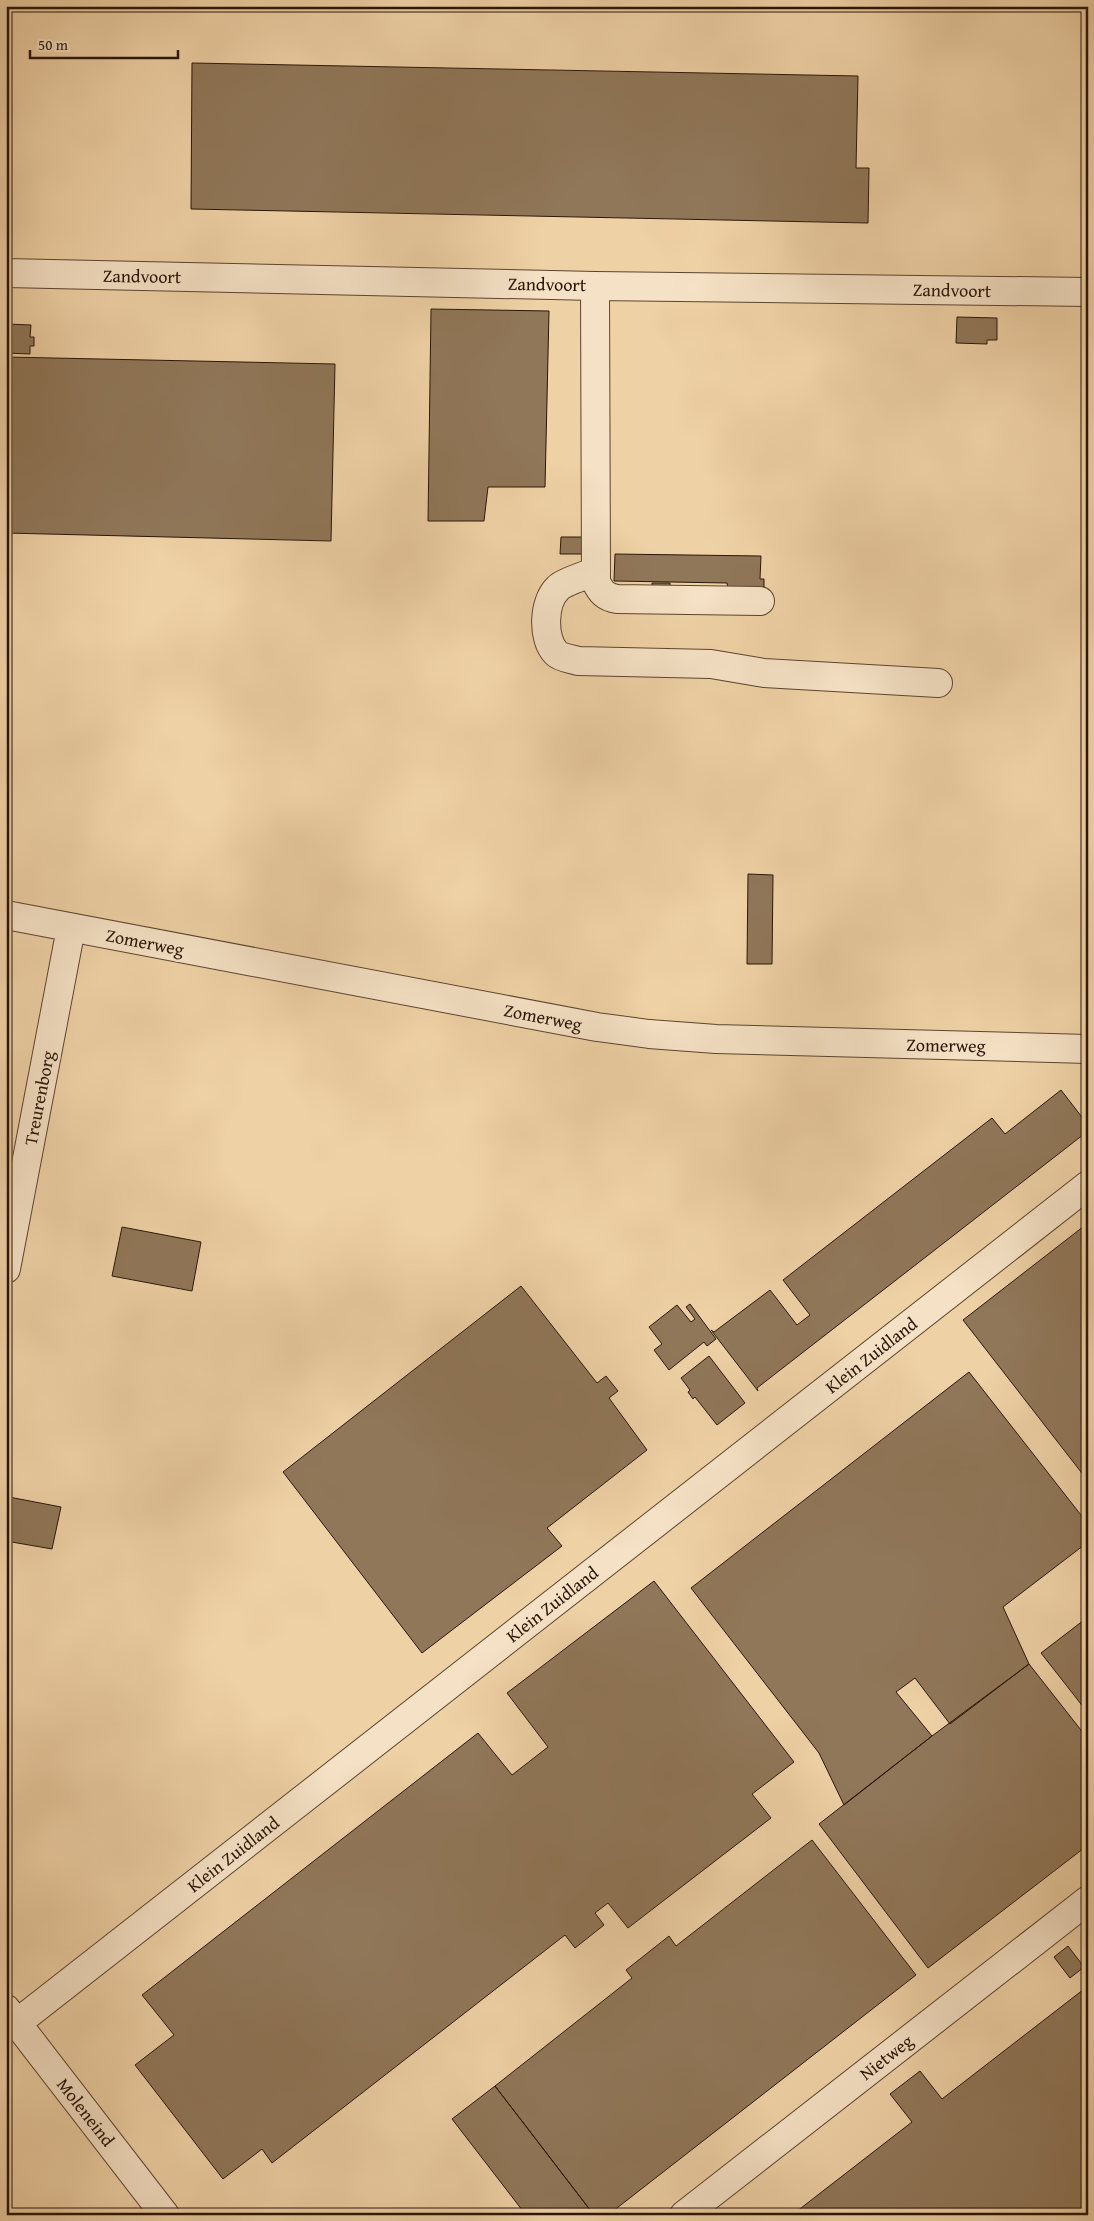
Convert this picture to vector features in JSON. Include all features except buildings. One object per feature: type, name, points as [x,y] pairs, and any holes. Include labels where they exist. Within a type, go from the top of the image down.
[{"type":"street","name":"Zandvoort","points":[[6,273],[595,286],[1088,292]]},
{"type":"street","points":[[595,286],[596,582],[601,592],[608,598],[760,601]]},
{"type":"street","points":[[596,571],[558,588],[548,607],[547,635],[550,644],[558,655],[578,661],[712,664],[764,673],[938,683]]},
{"type":"street","name":"Zomerweg","points":[[6,915],[587,1025],[649,1034],[716,1040],[1088,1049]]},
{"type":"street","name":"Treurenborg","points":[[6,1269],[71,928]]},
{"type":"street","name":"Klein Zuidland","points":[[12,2016],[1088,1185]]},
{"type":"street","name":"Nietweg","points":[[684,2215],[1088,1900]]},
{"type":"street","name":"Moleneind","points":[[12,2016],[165,2215]]}]
